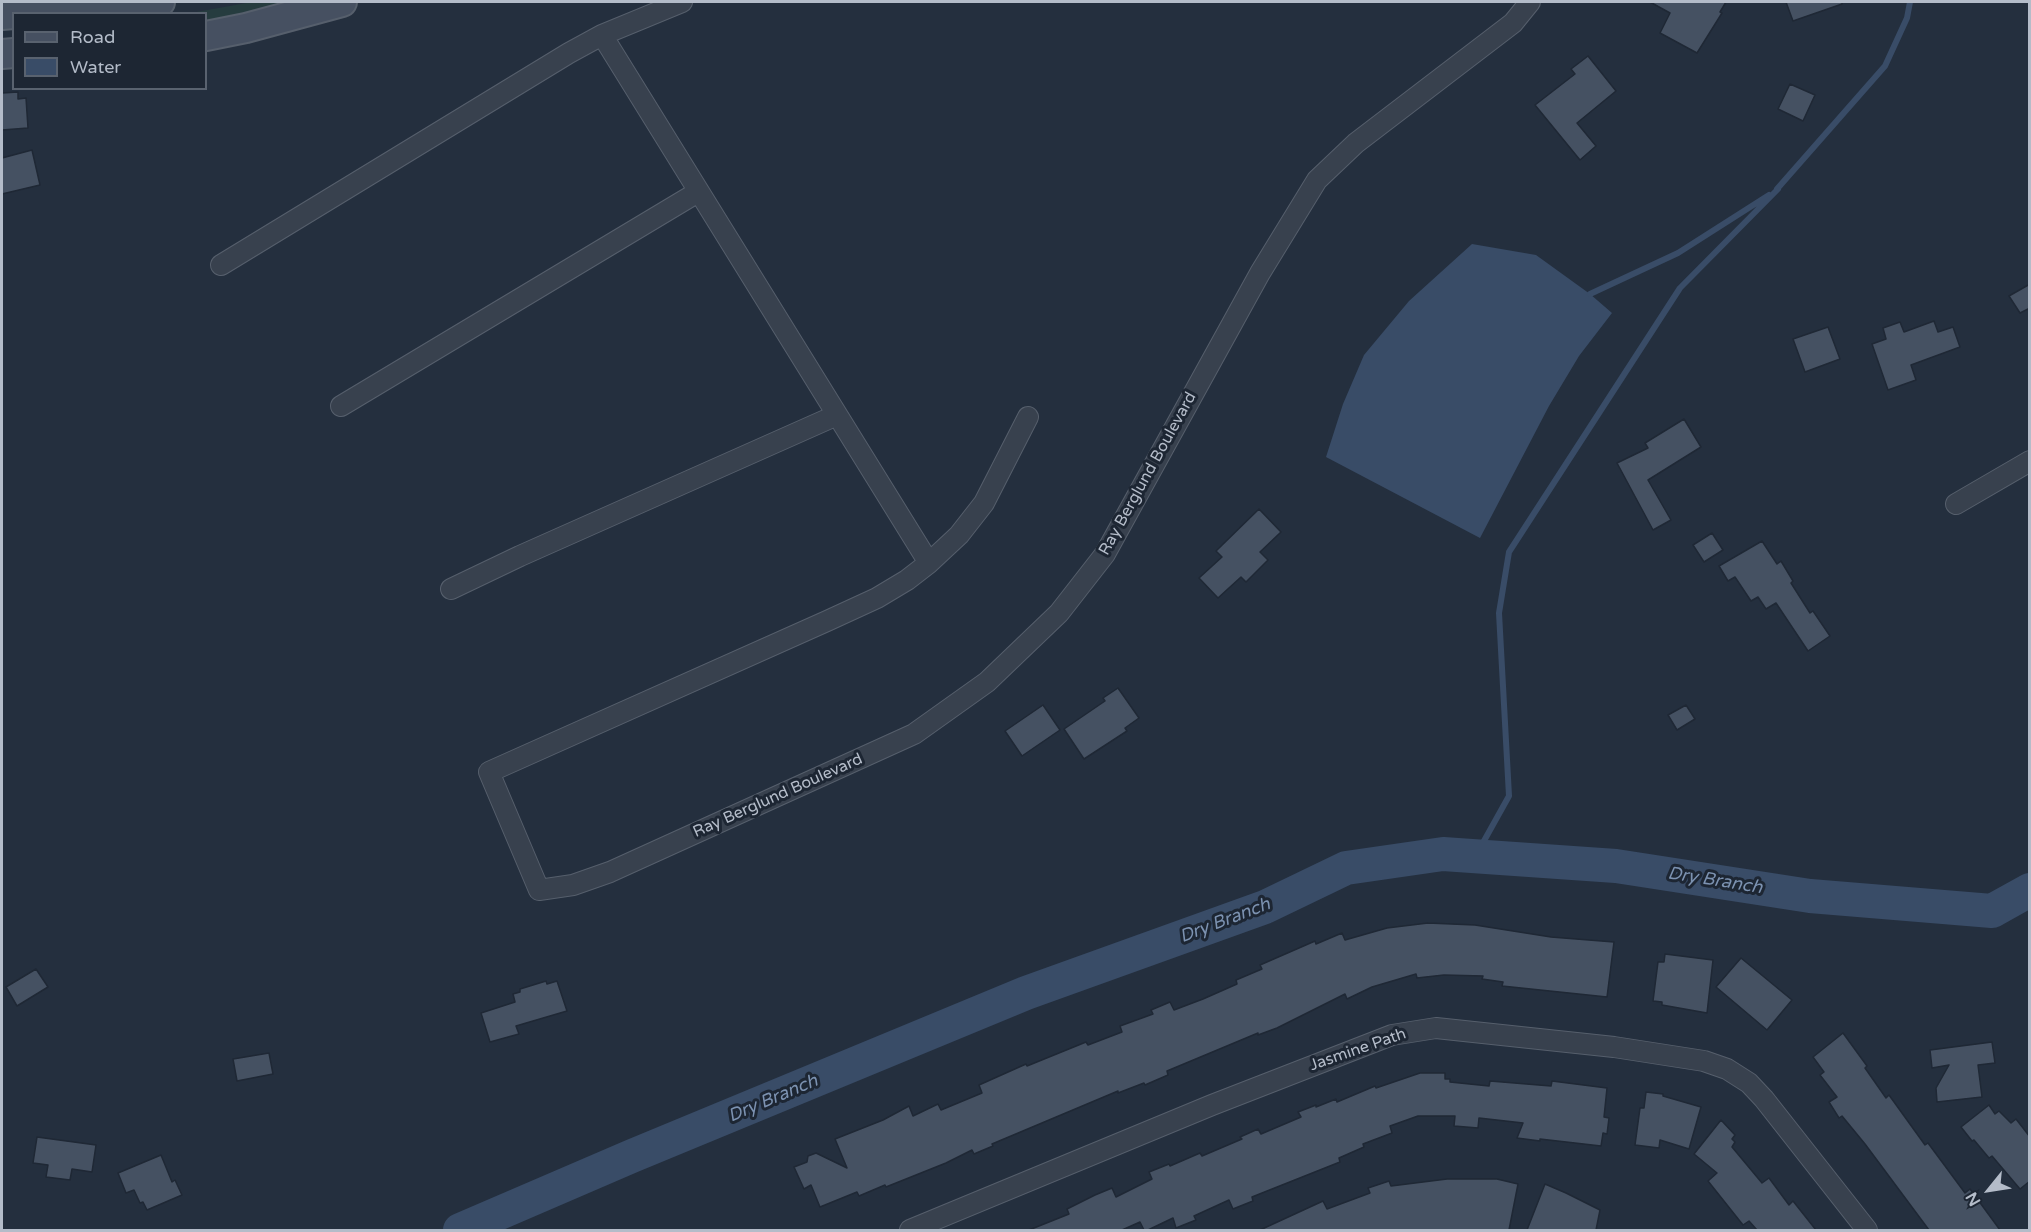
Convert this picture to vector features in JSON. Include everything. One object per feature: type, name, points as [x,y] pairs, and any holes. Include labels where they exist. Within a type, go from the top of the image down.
[{"type":"street","points":[[50,12],[160,2]]},
{"type":"street","points":[[207,36],[246,28],[342,2]]},
{"type":"street","points":[[221,266],[569,53],[602,35],[682,2]]},
{"type":"street","name":"Ray Berglund Boulevard","points":[[929,563],[907,580],[877,598],[489,772],[538,890],[573,885],[610,872],[915,734],[987,682],[1059,613],[1105,554],[1260,273],[1317,180],[1356,143],[1513,23],[1530,2]]},
{"type":"street","points":[[602,35],[929,563],[959,535],[984,503],[1028,417]]},
{"type":"street","points":[[341,406],[698,192]]},
{"type":"street","points":[[451,589],[837,415]]},
{"type":"street","points":[[1956,504],[2030,461]]},
{"type":"street","name":"Jasmine Path","points":[[910,1230],[1212,1105],[1392,1035],[1436,1028],[1614,1047],[1704,1061],[1726,1069],[1749,1083],[1764,1099],[1868,1230]]},
{"type":"green space","points":[[252,2],[308,2],[207,26],[207,12],[196,12]]},
{"type":"water","points":[[1472,244],[1536,255],[1612,313],[1579,356],[1549,406],[1480,538],[1326,457],[1343,404],[1364,355],[1409,301]]},
{"type":"building","points":[[1650,2],[1726,2],[1720,12],[1722,13],[1697,53],[1660,33],[1670,13]]},
{"type":"building","points":[[1786,2],[1842,2],[1842,4],[1793,21]]},
{"type":"building","points":[[1588,56],[1616,91],[1577,123],[1596,146],[1580,160],[1535,105],[1575,74],[1571,69]]},
{"type":"building","points":[[1790,84],[1815,95],[1803,121],[1778,109]]},
{"type":"building","points":[[18,92],[18,99],[26,98],[28,128],[2,130],[2,93]]},
{"type":"building","points":[[32,150],[40,185],[2,194],[2,158]]},
{"type":"building","points":[[2030,284],[2030,308],[2020,313],[2009,296]]},
{"type":"building","points":[[1934,321],[1938,332],[1953,327],[1960,347],[1911,365],[1916,380],[1888,390],[1872,344],[1886,339],[1883,328],[1900,322],[1904,332]]},
{"type":"building","points":[[1828,327],[1840,359],[1805,372],[1793,339]]},
{"type":"building","points":[[1684,419],[1701,447],[1648,480],[1671,520],[1653,530],[1617,463],[1648,448],[1645,443]]},
{"type":"building","points":[[1259,509],[1281,532],[1260,552],[1268,560],[1246,582],[1241,577],[1218,598],[1199,578],[1222,557],[1216,551]]},
{"type":"building","points":[[1712,533],[1723,550],[1704,562],[1693,545]]},
{"type":"building","points":[[1762,541],[1777,564],[1781,561],[1793,581],[1791,583],[1810,613],[1813,611],[1830,636],[1808,651],[1776,603],[1766,609],[1758,597],[1751,601],[1735,577],[1728,581],[1719,566]]},
{"type":"building","points":[[1118,688],[1139,718],[1125,728],[1127,731],[1084,759],[1064,729],[1105,701],[1103,698]]},
{"type":"building","points":[[1043,705],[1060,730],[1022,756],[1005,731]]},
{"type":"building","points":[[1686,705],[1695,719],[1677,730],[1668,715]]},
{"type":"building","points":[[1428,923],[1475,925],[1551,937],[1614,942],[1607,997],[1502,986],[1503,982],[1482,979],[1483,976],[1444,975],[1417,978],[1416,974],[1372,987],[1347,999],[1345,994],[1277,1028],[1258,1035],[1258,1033],[1167,1071],[1168,1075],[1145,1085],[1144,1083],[1118,1093],[1118,1091],[992,1144],[993,1146],[974,1154],[972,1150],[946,1163],[859,1196],[857,1192],[820,1207],[811,1185],[804,1189],[794,1167],[807,1162],[808,1156],[816,1153],[847,1168],[835,1139],[883,1120],[909,1106],[913,1116],[938,1104],[941,1110],[982,1093],[979,1085],[1026,1064],[1027,1066],[1086,1042],[1088,1045],[1122,1032],[1120,1026],[1153,1014],[1151,1010],[1170,1002],[1174,1010],[1203,999],[1237,984],[1236,980],[1262,969],[1260,965],[1315,941],[1316,944],[1342,933],[1345,940],[1387,928]]},
{"type":"building","points":[[1665,954],[1713,960],[1707,1013],[1662,1005],[1662,1002],[1653,1001],[1658,962],[1664,962]]},
{"type":"building","points":[[1741,958],[1792,1000],[1767,1030],[1716,987]]},
{"type":"building","points":[[36,969],[48,987],[17,1006],[6,987]]},
{"type":"building","points":[[546,981],[547,984],[557,981],[567,1011],[516,1026],[519,1034],[490,1042],[481,1013],[515,1002],[513,994],[520,992],[520,989]]},
{"type":"building","points":[[1843,1033],[1867,1066],[1865,1068],[1886,1098],[1889,1095],[1925,1145],[1928,1143],[1965,1193],[1970,1189],[2000,1230],[1929,1230],[1865,1144],[1842,1116],[1839,1118],[1829,1102],[1837,1097],[1820,1075],[1824,1072],[1813,1057]]},
{"type":"building","points":[[1992,1042],[1995,1063],[1978,1065],[1982,1097],[1937,1102],[1936,1088],[1949,1065],[1932,1068],[1930,1050]]},
{"type":"building","points":[[269,1053],[273,1074],[237,1081],[233,1059]]},
{"type":"building","points":[[1420,1073],[1445,1073],[1445,1079],[1450,1079],[1450,1082],[1489,1086],[1490,1081],[1551,1086],[1552,1081],[1607,1088],[1604,1117],[1609,1118],[1607,1134],[1603,1133],[1601,1146],[1540,1139],[1540,1141],[1517,1138],[1523,1123],[1479,1118],[1478,1128],[1454,1126],[1455,1116],[1418,1116],[1390,1126],[1392,1133],[1363,1144],[1364,1147],[1339,1158],[1340,1162],[1252,1197],[1253,1201],[1233,1209],[1229,1200],[1194,1216],[1196,1220],[1176,1228],[1173,1218],[1148,1230],[1144,1230],[1140,1222],[1122,1230],[1029,1230],[1069,1214],[1067,1209],[1112,1188],[1116,1197],[1152,1179],[1149,1172],[1200,1153],[1202,1156],[1242,1139],[1240,1137],[1258,1129],[1261,1134],[1301,1117],[1298,1112],[1336,1099],[1337,1102],[1375,1086],[1376,1088]]},
{"type":"building","points":[[1646,1092],[1663,1094],[1663,1096],[1701,1107],[1689,1149],[1660,1140],[1659,1148],[1635,1145],[1640,1108],[1644,1108]]},
{"type":"building","points":[[1989,1105],[1995,1114],[1999,1111],[2011,1123],[2016,1119],[2030,1137],[2030,1181],[2020,1189],[1992,1156],[1989,1158],[1961,1127]]},
{"type":"building","points":[[1721,1120],[1735,1135],[1732,1139],[1735,1142],[1732,1147],[1762,1183],[1769,1178],[1789,1205],[1793,1201],[1816,1230],[1757,1230],[1749,1221],[1743,1225],[1708,1181],[1717,1173],[1694,1154]]},
{"type":"building","points":[[37,1137],[96,1145],[92,1172],[72,1169],[70,1180],[46,1177],[48,1165],[33,1163]]},
{"type":"building","points":[[161,1155],[172,1182],[175,1180],[182,1195],[147,1210],[143,1202],[140,1203],[134,1190],[126,1193],[118,1173]]},
{"type":"building","points":[[1447,1179],[1497,1179],[1518,1184],[1509,1230],[1260,1230],[1323,1201],[1327,1209],[1370,1193],[1368,1188],[1389,1181],[1391,1186]]},
{"type":"building","points":[[1545,1184],[1600,1210],[1596,1230],[1527,1230]]},
{"type":"waterway","points":[[1777,189],[1885,66],[1907,18],[1910,2]]},
{"type":"waterway","points":[[1475,857],[1509,796],[1499,613],[1509,552],[1680,288],[1778,189]]},
{"type":"waterway","points":[[1590,294],[1678,253],[1769,195]]},
{"type":"waterway","name":"Dry Branch","points":[[460,1230],[632,1156],[1026,993],[1265,907],[1346,868],[1443,854],[1616,866],[1810,896],[1992,911],[2030,890]]}]
